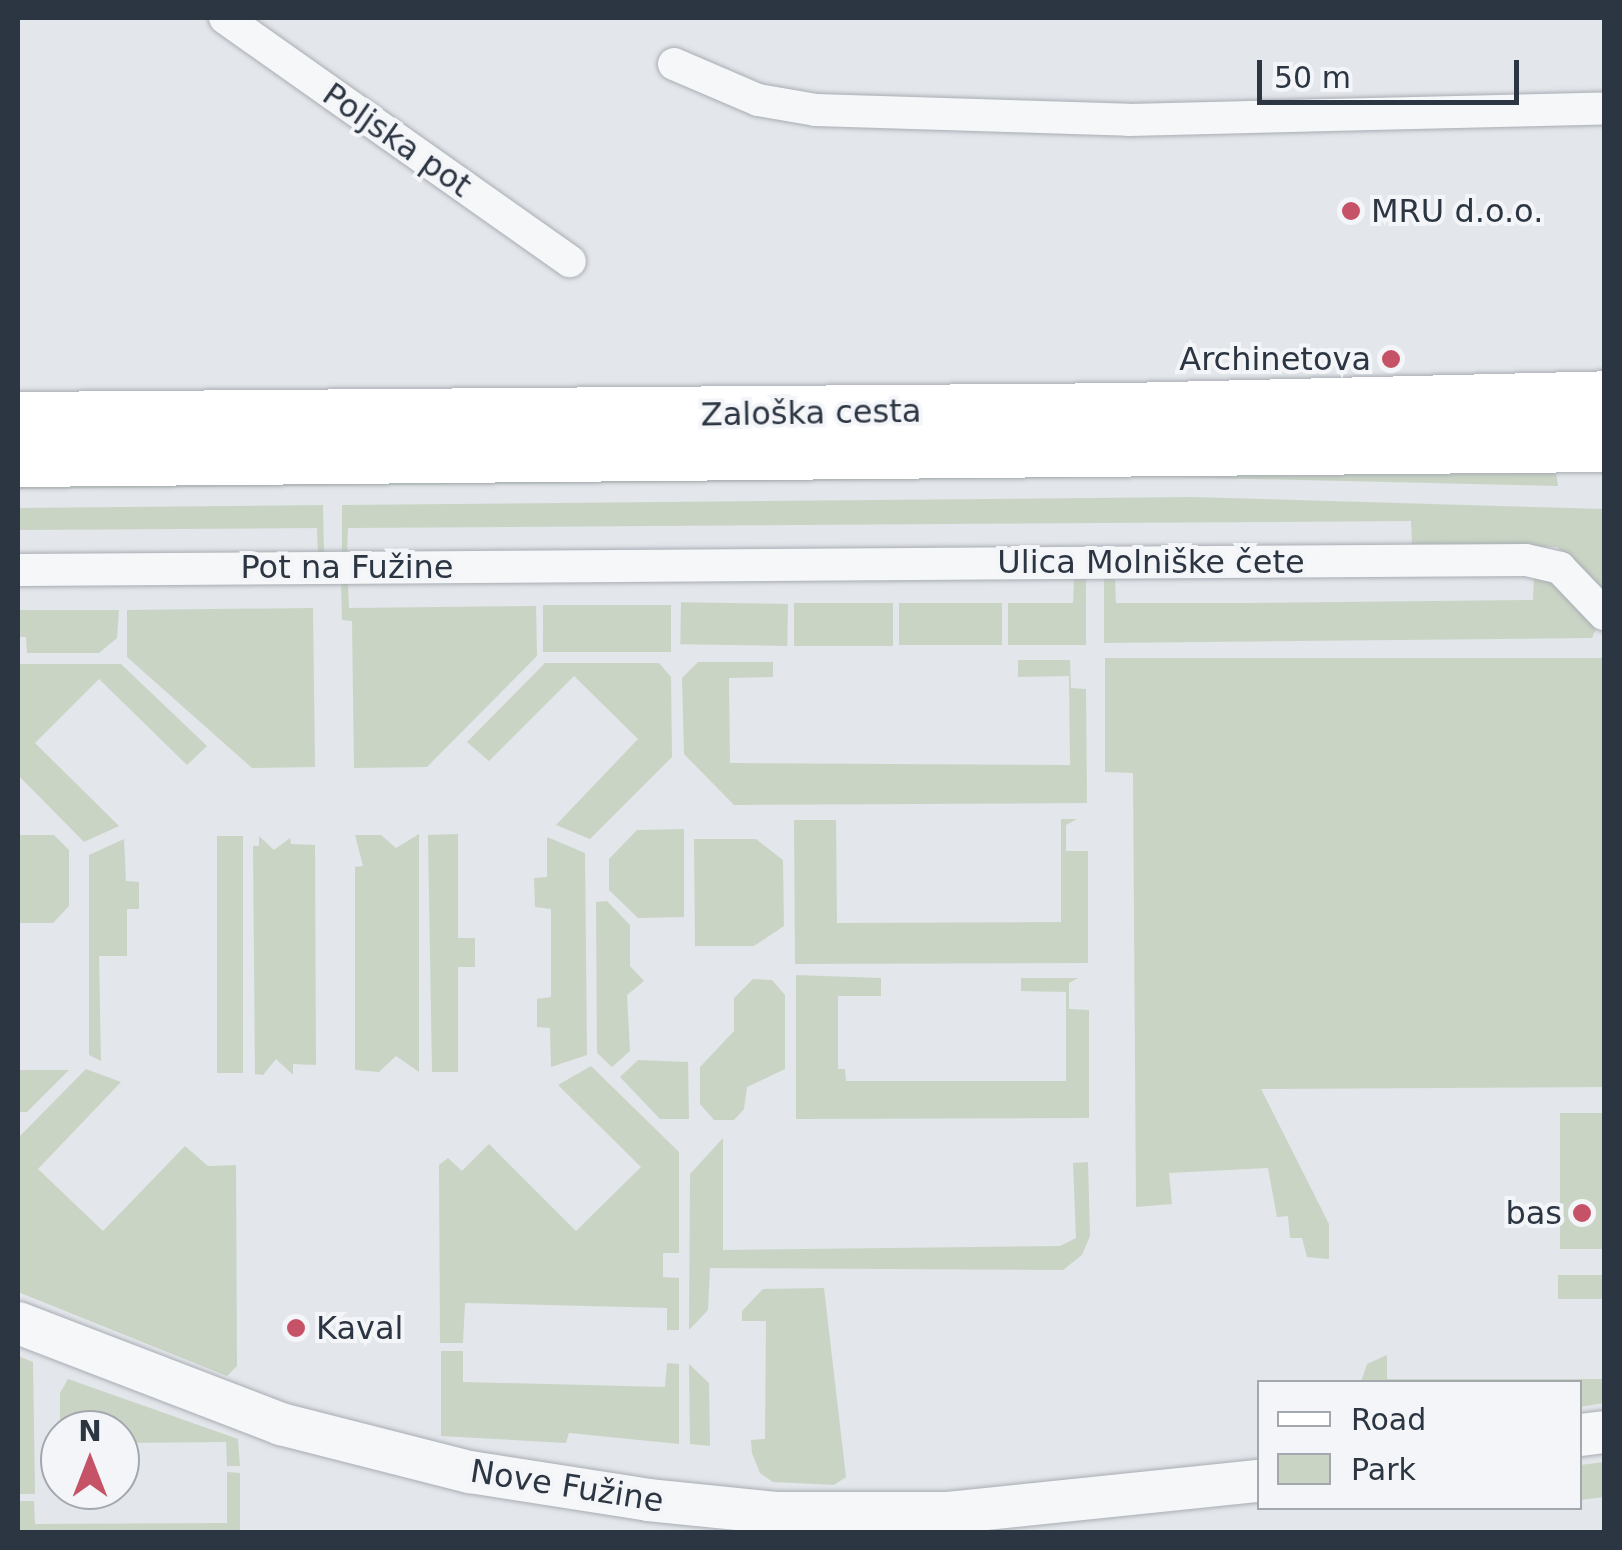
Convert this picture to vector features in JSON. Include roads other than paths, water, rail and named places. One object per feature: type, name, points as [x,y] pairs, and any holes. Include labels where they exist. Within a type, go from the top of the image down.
[{"type":"main road","name":"Zaloška cesta","points":[[18,418],[1128,409],[1604,396]]},
{"type":"main road","name":"Zaloška cesta","points":[[18,461],[1604,446]]},
{"type":"street","name":"Poljska pot","points":[[225,18],[570,261]]},
{"type":"street","points":[[674,64],[758,100],[816,110],[1129,120],[1604,108]]},
{"type":"street","name":"Ulica Molniške čete","points":[[676,566],[1526,560],[1560,568],[1604,614]]},
{"type":"street","name":"Pot na Fužine","points":[[18,570],[676,566]]},
{"type":"street","name":"Nove Fužine","points":[[18,1323],[237,1410],[384,1452],[725,1520],[964,1512],[1257,1481]]},
{"type":"place","name":"MRU d.o.o.","points":[[1351,211]]},
{"type":"place","name":"Archinetova","points":[[1391,359]]},
{"type":"place","name":"bas","points":[[1582,1213]]},
{"type":"place","name":"Kaval","points":[[296,1328]]}]
